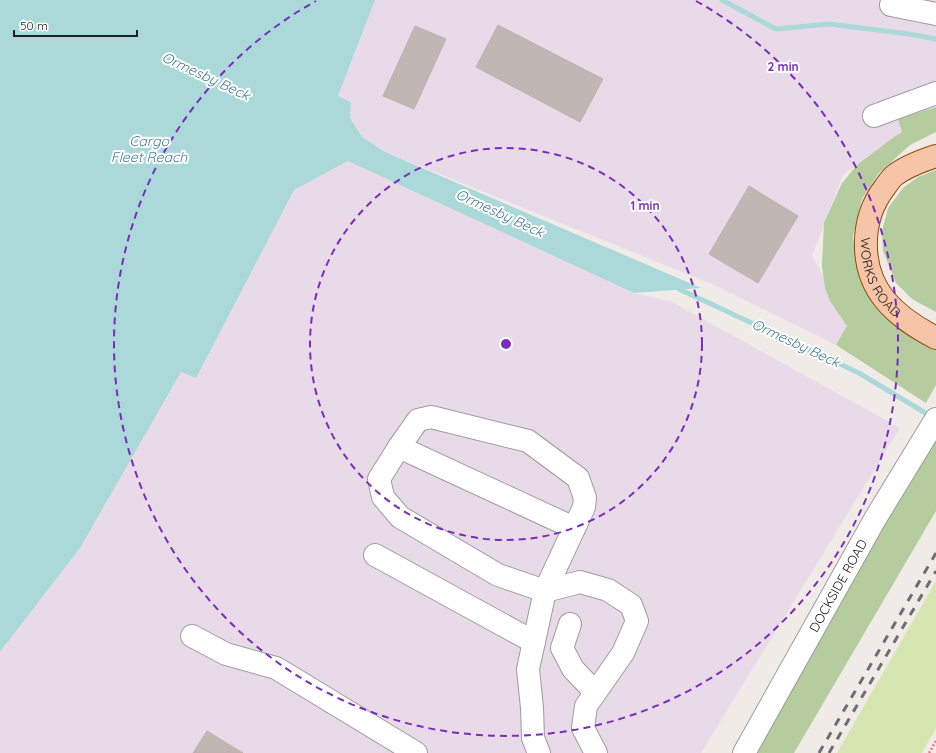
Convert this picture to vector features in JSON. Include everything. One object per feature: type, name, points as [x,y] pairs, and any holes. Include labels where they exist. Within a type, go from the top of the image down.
[{"type":"main road","name":"WORKS ROAD","points":[[936,156],[917,162],[894,176],[877,197],[869,219],[866,238],[868,263],[873,281],[885,300],[901,316],[920,330],[936,338]]},
{"type":"street","points":[[891,5],[936,14]]},
{"type":"street","points":[[874,116],[936,93]]},
{"type":"street","points":[[538,753],[533,738],[528,669],[545,591],[584,508],[585,498],[578,478],[528,441],[431,417],[418,420],[399,447],[379,480],[382,497],[400,517],[498,575],[545,591],[580,582],[608,590],[630,605],[637,621],[623,652],[586,706],[583,728],[596,753]]},
{"type":"street","name":"DOCKSIDE ROAD","points":[[744,753],[875,519],[936,420]]},
{"type":"street","points":[[399,447],[574,528]]},
{"type":"street","points":[[375,555],[534,642]]},
{"type":"street","points":[[570,624],[562,648],[572,669],[595,692]]},
{"type":"street","points":[[192,636],[226,654],[276,668],[416,753]]},
{"type":"path","points":[[929,753],[936,741]]},
{"type":"shaded area","points":[[375,0],[936,0],[936,114],[894,137],[843,175],[812,256],[871,362],[712,284],[385,152],[362,137],[350,118],[351,102],[338,96]]},
{"type":"shaded area","points":[[348,161],[634,293],[672,302],[900,428],[701,753],[0,753],[0,652],[80,548],[181,372],[196,377],[294,190]]},
{"type":"green space","points":[[936,107],[936,132],[910,145],[879,173],[862,199],[853,236],[856,259],[936,347],[936,385],[926,403],[836,345],[847,326],[830,301],[825,288],[822,266],[824,223],[842,183],[858,164],[902,132],[898,119]]},
{"type":"green space","points":[[936,170],[936,312],[912,299],[896,283],[883,251],[882,231],[888,208],[903,188],[918,177]]},
{"type":"green space","points":[[934,436],[936,437],[936,511],[794,753],[755,753]]},
{"type":"green space","points":[[936,581],[936,728],[922,753],[837,753]]},
{"type":"water","name":"Cargo Fleet Reach","points":[[0,0],[375,0],[338,96],[351,102],[350,118],[362,137],[385,152],[701,288],[634,293],[348,161],[294,190],[196,378],[181,372],[80,548],[0,652]]},
{"type":"building","points":[[498,25],[603,79],[580,122],[476,67]]},
{"type":"building","points":[[415,26],[446,39],[414,109],[383,96]]},
{"type":"building","points":[[749,186],[798,216],[758,283],[709,254]]},
{"type":"building","points":[[207,731],[243,753],[193,753]]},
{"type":"waterway","points":[[722,0],[776,29],[829,24],[909,34],[936,39]]},
{"type":"waterway","name":"Ormesby Beck","points":[[679,289],[859,373],[932,417]]},
{"type":"railway","points":[[819,753],[936,553]]},
{"type":"railway","points":[[829,753],[936,571]]}]
